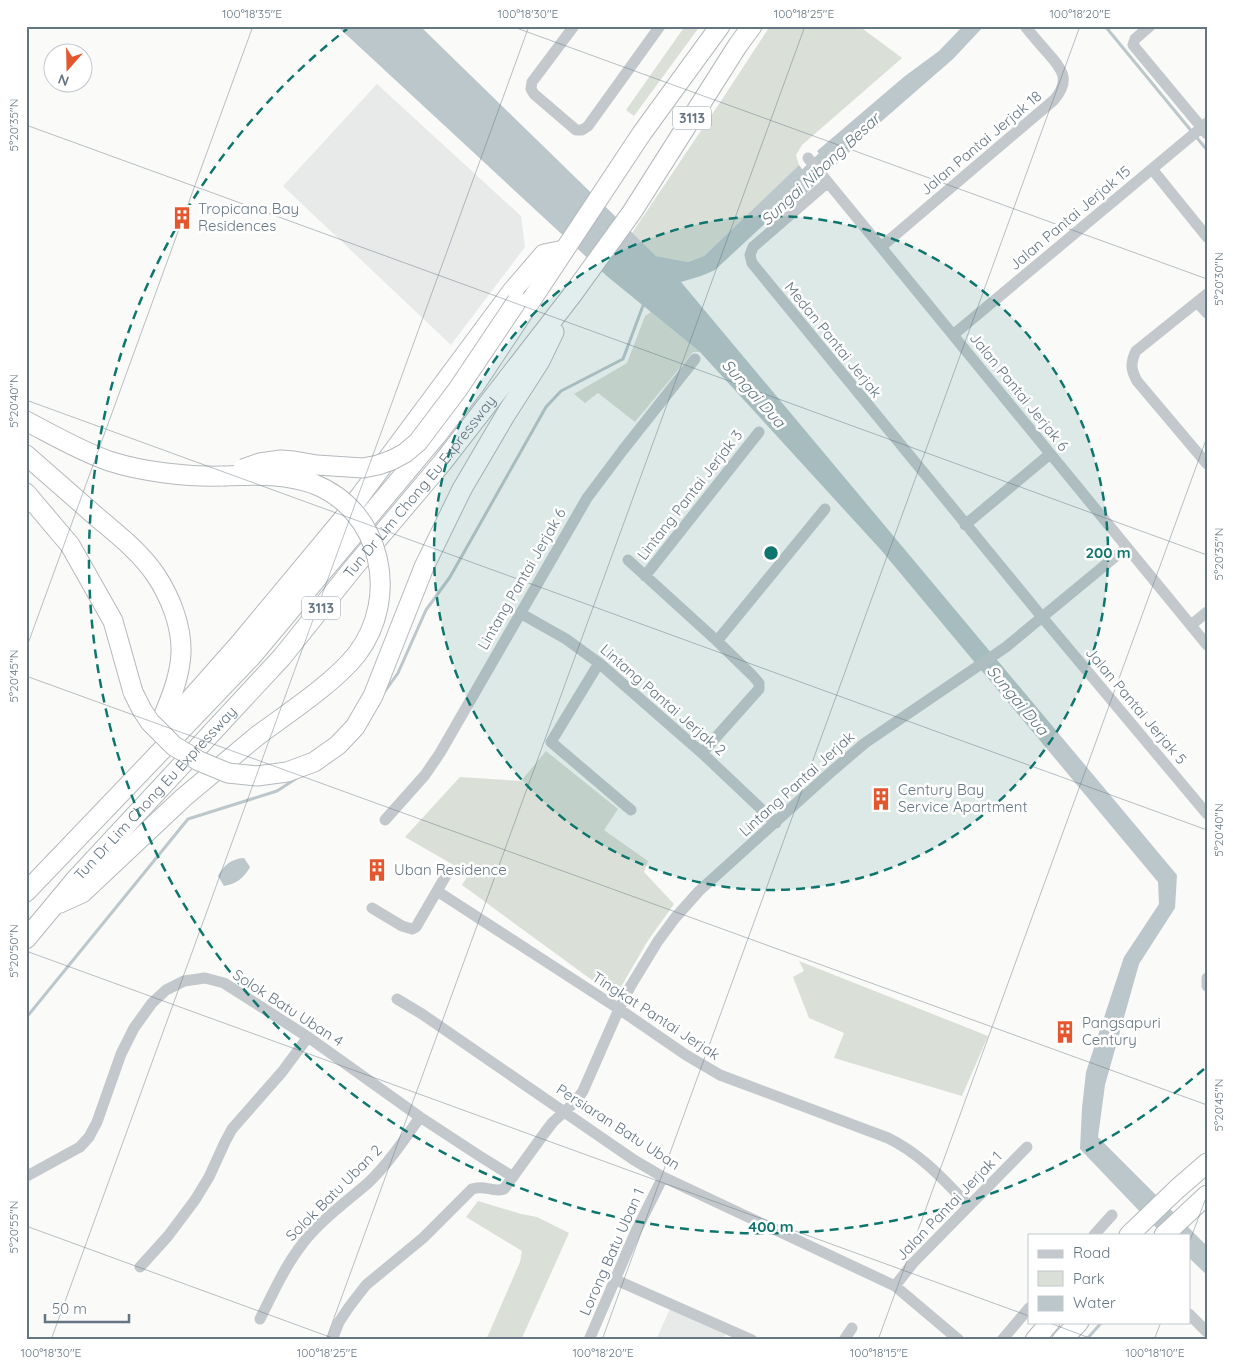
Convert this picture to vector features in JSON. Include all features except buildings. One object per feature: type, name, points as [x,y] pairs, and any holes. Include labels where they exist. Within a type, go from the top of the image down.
[{"type":"highway","name":"Tun Dr Lim Chong Eu Expressway","points":[[26,892],[252,656],[437,435],[475,385],[642,133],[720,26]]},
{"type":"highway","name":"Tun Dr Lim Chong Eu Expressway","points":[[26,939],[52,907],[282,657],[354,567],[442,463],[572,295],[632,212],[752,26]]},
{"type":"highway","points":[[223,476],[260,463],[281,460],[294,460],[316,465],[363,468],[392,460],[405,453],[418,442],[458,390],[517,301],[544,267],[563,252]]},
{"type":"highway","points":[[105,808],[153,742],[240,643],[343,519],[513,290],[544,254],[563,252]]},
{"type":"highway","points":[[26,493],[70,545],[113,621],[133,692],[150,722],[174,746],[199,762],[228,773],[257,776],[287,772],[314,762],[338,745],[356,727],[373,696],[424,567],[462,489],[540,361],[572,295]]},
{"type":"highway","points":[[26,421],[71,445],[110,461],[139,469],[197,476],[268,475],[288,477],[315,485],[342,501],[364,526],[372,540],[381,575],[380,592],[367,637],[358,653],[346,666],[319,690],[257,736],[183,798],[82,892],[52,907]]},
{"type":"highway","points":[[26,455],[124,540],[155,573],[167,595],[176,617],[181,653],[176,681],[153,742]]},
{"type":"highway","points":[[1136,1229],[1207,1163]]},
{"type":"highway","points":[[1165,1234],[1200,1201]]},
{"type":"highway","points":[[1035,1340],[1048,1324]]},
{"type":"highway","points":[[1062,1340],[1077,1324]]},
{"type":"street","points":[[574,26],[532,82],[531,89],[534,94],[576,130],[582,130],[588,126],[660,26]]},
{"type":"street","name":"Jalan Pantai Jerjak 18","points":[[881,247],[1060,93],[1064,80],[1060,68],[1025,26]]},
{"type":"street","points":[[1150,26],[1135,40],[1133,45],[1200,130]]},
{"type":"street","name":"Jalan Pantai Jerjak 15","points":[[953,335],[1200,130]]},
{"type":"street","name":"Jalan Pantai Jerjak 6","points":[[808,158],[1207,645]]},
{"type":"street","points":[[1152,169],[1207,237]]},
{"type":"street","name":"Medan Pantai Jerjak","points":[[826,179],[753,247],[750,255],[752,263],[1042,617]]},
{"type":"street","points":[[1207,294],[1136,351],[1132,358],[1131,366],[1137,381],[1207,464]]},
{"type":"street","points":[[1197,302],[1207,313]]},
{"type":"street","name":"Lintang Pantai Jerjak 6","points":[[385,820],[433,764],[587,498],[695,359]]},
{"type":"street","name":"Lintang Pantai Jerjak 3","points":[[645,576],[759,432]]},
{"type":"street","points":[[965,525],[1050,454]]},
{"type":"street","points":[[717,641],[825,509]]},
{"type":"street","name":"Lintang Pantai Jerjak","points":[[332,1340],[344,1314],[366,1285],[423,1238],[472,1188],[479,1186],[498,1191],[504,1189],[546,1131],[576,1101],[583,1091],[630,987],[680,911],[699,891],[865,743],[1006,647],[1127,547]]},
{"type":"street","name":"Lintang Pantai Jerjak 3","points":[[628,560],[717,641],[759,684],[753,695],[702,753]]},
{"type":"street","points":[[1191,625],[1207,612]]},
{"type":"street","name":"Lintang Pantai Jerjak 2","points":[[520,613],[599,662],[702,753],[776,823]]},
{"type":"street","name":"Jalan Pantai Jerjak 5","points":[[1042,617],[1207,814]]},
{"type":"street","points":[[599,662],[551,742],[631,810]]},
{"type":"street","points":[[372,908],[402,926],[412,929],[416,927],[448,872]]},
{"type":"street","name":"Tingkat Pantai Jerjak","points":[[437,891],[619,1009],[686,1055],[720,1075],[901,1144],[935,1171],[969,1206]]},
{"type":"street","name":"Solok Batu Uban 4","points":[[27,1176],[80,1147],[89,1137],[97,1122],[121,1054],[134,1028],[152,1003],[166,990],[184,980],[205,978],[224,983],[308,1037],[420,1117],[513,1177]]},
{"type":"street","points":[[1207,978],[1207,986]]},
{"type":"street","name":"Persiaran Batu Uban","points":[[397,999],[430,1019],[634,1160],[663,1177],[895,1286],[959,1340]]},
{"type":"street","points":[[140,1267],[168,1236],[195,1200],[209,1177],[232,1130],[276,1079],[308,1037]]},
{"type":"street","name":"Solok Batu Uban 2","points":[[260,1319],[284,1270],[305,1241],[321,1224],[380,1171],[420,1117]]},
{"type":"street","name":"Jalan Pantai Jerjak 1","points":[[895,1286],[913,1263],[1027,1147]]},
{"type":"street","name":"Lorong Batu Uban 1","points":[[589,1340],[636,1231],[663,1177]]},
{"type":"street","points":[[1095,1234],[1112,1215]]},
{"type":"street","points":[[616,1280],[726,1334],[752,1340]]},
{"type":"street","points":[[1002,1340],[1028,1309]]},
{"type":"street","points":[[1190,1315],[1207,1332]]},
{"type":"street","points":[[844,1340],[852,1328]]},
{"type":"shaded area","points":[[377,84],[521,216],[525,247],[451,345],[283,186]]},
{"type":"shaded area","points":[[672,1304],[728,1329],[723,1340],[656,1340]]},
{"type":"green space","points":[[685,26],[700,26],[634,116],[626,110]]},
{"type":"green space","points":[[770,26],[859,26],[902,58],[802,145],[796,155],[799,165],[704,256],[688,262],[656,256],[632,233]]},
{"type":"green space","points":[[651,312],[700,352],[693,352],[635,422],[598,393],[585,403],[574,394],[627,363],[645,316]]},
{"type":"green space","points":[[546,751],[618,809],[604,830],[648,861],[644,872],[674,904],[647,942],[621,987],[607,991],[462,885],[469,874],[405,837],[460,777],[521,781]]},
{"type":"green space","points":[[799,961],[988,1036],[962,1096],[834,1058],[844,1033],[809,1018],[793,977],[804,971]]},
{"type":"green space","points":[[478,1201],[537,1217],[569,1233],[521,1340],[486,1340],[520,1262],[522,1251],[466,1217]]},
{"type":"water","name":"Sungai Dua","points":[[337,26],[420,26],[656,256],[688,262],[704,256],[799,165],[811,181],[715,270],[681,282],[1177,875],[1175,908],[1139,964],[1105,1085],[1098,1137],[1207,1246],[1207,1275],[1190,1259],[1190,1234],[1163,1234],[1080,1149],[1086,1072],[1124,957],[1159,904],[1158,882],[881,550],[700,352],[608,277]]},
{"type":"water","points":[[963,26],[984,26],[953,59],[829,167],[817,151],[905,76],[939,51]]},
{"type":"water","points":[[244,858],[250,867],[248,871],[236,882],[224,886],[218,876],[220,872],[232,861]]},
{"type":"waterway","points":[[1105,26],[1207,150]]},
{"type":"waterway","name":"Sungai Nibong Besar","points":[[789,196],[844,143]]},
{"type":"waterway","points":[[383,694],[398,673],[426,610],[450,577],[546,407],[561,391],[623,359],[644,303]]},
{"type":"waterway","points":[[26,1018],[188,819],[277,791],[300,776]]},
{"type":"waterway","points":[[1086,1340],[1100,1324]]},
{"type":"place","name":"Tropicana Bay Residences","points":[[182,218]]},
{"type":"place","name":"Century Bay Service Apartment","points":[[881,799]]},
{"type":"place","name":"Uban Residence","points":[[377,870]]},
{"type":"place","name":"Pangsapuri Century","points":[[1065,1032]]}]
